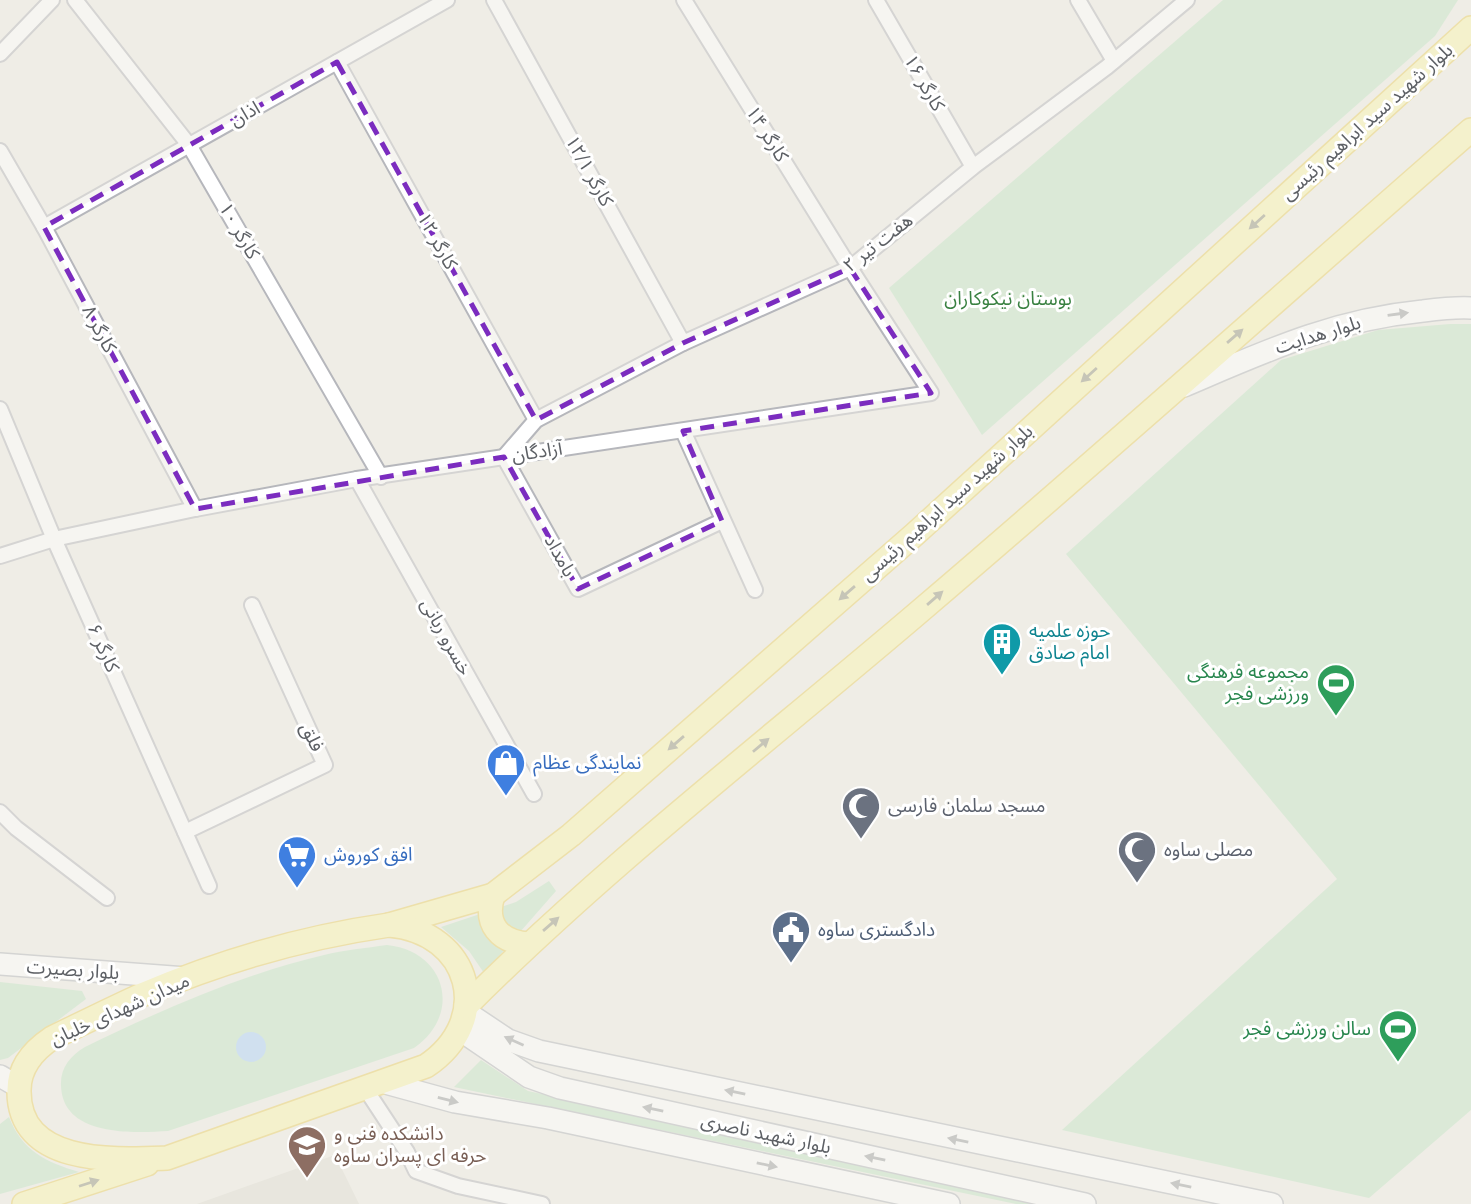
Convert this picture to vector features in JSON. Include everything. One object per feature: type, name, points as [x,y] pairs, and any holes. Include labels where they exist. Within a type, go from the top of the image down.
[{"type":"main road","points":[[1465,34],[1471,19]]},
{"type":"main road","name":"بلوار شهید سید ابراهیم رئیسی","points":[[390,925],[493,895],[571,835],[905,542],[1465,34]]},
{"type":"main road","points":[[24,1204],[167,1158],[426,1066],[440,1057],[452,1045],[464,1016],[528,944],[927,605],[1471,130]]},
{"type":"main road","name":"بلوار هدایت","points":[[1172,391],[1283,343],[1339,325],[1398,313],[1471,308]]},
{"type":"main road","points":[[493,895],[490,910],[494,926],[513,943],[528,944]]},
{"type":"main road","name":"میدان شهدای خلبان","points":[[12,1086],[29,1057],[40,1046],[145,994],[247,957],[319,936],[390,925],[422,932],[437,940],[449,952],[464,981],[464,1016]]},
{"type":"main road","name":"بلوار بصیرت","points":[[0,964],[188,978]]},
{"type":"main road","points":[[464,1016],[508,1040],[539,1051],[1272,1204]]},
{"type":"main road","name":"بلوار شهید ناصری","points":[[464,1016],[529,1077],[559,1088],[1086,1204]]},
{"type":"main road","name":"بلوار شهید ناصری","points":[[373,1085],[548,1118],[949,1204]]},
{"type":"main road","points":[[0,1109],[12,1086]]},
{"type":"main road","points":[[12,1086],[32,1131],[57,1149],[88,1156],[167,1158]]},
{"type":"street","points":[[0,54],[52,0]]},
{"type":"street","name":"کارگر ۱۰","points":[[75,0],[189,145],[381,477]]},
{"type":"street","name":"کارگر ۱۲/۱","points":[[494,0],[683,343]]},
{"type":"street","name":"کارگر ۱۴","points":[[684,0],[850,268]]},
{"type":"street","name":"کارگر ۱۶","points":[[876,0],[973,167]]},
{"type":"street","points":[[1078,0],[1114,61]]},
{"type":"street","name":"هفت تیر ۲","points":[[504,457],[536,420],[683,343],[850,268],[973,167],[1114,61],[1187,0]]},
{"type":"street","name":"اذان","points":[[44,228],[444,1]]},
{"type":"street","name":"کارگر ۱۲","points":[[337,62],[536,420]]},
{"type":"street","name":"کارگر ۸","points":[[0,151],[195,509]]},
{"type":"street","name":"آزادگان","points":[[0,556],[54,539],[195,509],[358,479],[930,393],[850,268]]},
{"type":"street","name":"کارگر ۶","points":[[0,409],[54,539],[209,886]]},
{"type":"street","points":[[683,432],[755,590]]},
{"type":"street","name":"بامداد","points":[[504,457],[579,589],[722,521]]},
{"type":"street","name":"خسرو ربانی","points":[[358,479],[534,794]]},
{"type":"street","name":"فلق","points":[[185,832],[325,765],[252,605]]},
{"type":"street","points":[[0,812],[16,828],[107,898]]},
{"type":"street","points":[[373,1085],[416,1171],[457,1186],[542,1204]]},
{"type":"highlighted area","points":[[337,62],[536,420],[683,343],[850,268],[931,393],[683,431],[722,521],[578,589],[504,457],[195,509],[44,227]]},
{"type":"shaded area","name":"دانشکده فنی و حرفه ای پسران ساوه","points":[[335,1155],[359,1204],[197,1204]]},
{"type":"green space","name":"بوستان نیکوکاران","points":[[1223,0],[1458,0],[1435,36],[982,435],[889,288]]},
{"type":"green space","name":"مجموعه فرهنگی ورزشی فجر","points":[[1471,324],[1471,1110],[1369,1198],[1062,1130],[1337,879],[1066,554],[1281,360],[1378,330]]},
{"type":"green space","points":[[549,881],[556,891],[484,973],[469,951],[441,927],[516,902]]},
{"type":"green space","points":[[387,945],[407,950],[423,959],[434,971],[441,986],[443,1002],[439,1018],[429,1034],[414,1048],[168,1131],[137,1132],[102,1128],[74,1115],[65,1103],[61,1086],[64,1068],[75,1054],[85,1047],[232,983],[332,953]]},
{"type":"green space","points":[[0,982],[82,991],[86,999],[8,1058],[0,1060]]},
{"type":"green space","points":[[481,1060],[528,1091],[1018,1196],[1035,1204],[1016,1204],[454,1087]]},
{"type":"green space","points":[[9,1117],[14,1129],[28,1147],[56,1164],[79,1172],[0,1194],[0,1124]]},
{"type":"water","points":[[251,1032],[262,1036],[266,1047],[262,1058],[251,1062],[240,1058],[236,1047],[240,1036]]},
{"type":"place","name":"حوزه علمیه امام صادق","points":[[1002,676]]},
{"type":"place","name":"مجموعه فرهنگی ورزشی فجر","points":[[1336,717]]},
{"type":"place","name":"نمایندگی عظام","points":[[506,797]]},
{"type":"place","name":"مسجد سلمان فارسی","points":[[861,840]]},
{"type":"place","name":"مصلی ساوه","points":[[1137,884]]},
{"type":"place","name":"افق کوروش","points":[[297,889]]},
{"type":"place","name":"دادگستری ساوه","points":[[791,964]]},
{"type":"place","name":"سالن ورزشی فجر","points":[[1398,1063]]},
{"type":"place","name":"دانشکده فنی و حرفه ای پسران ساوه","points":[[307,1179]]}]
